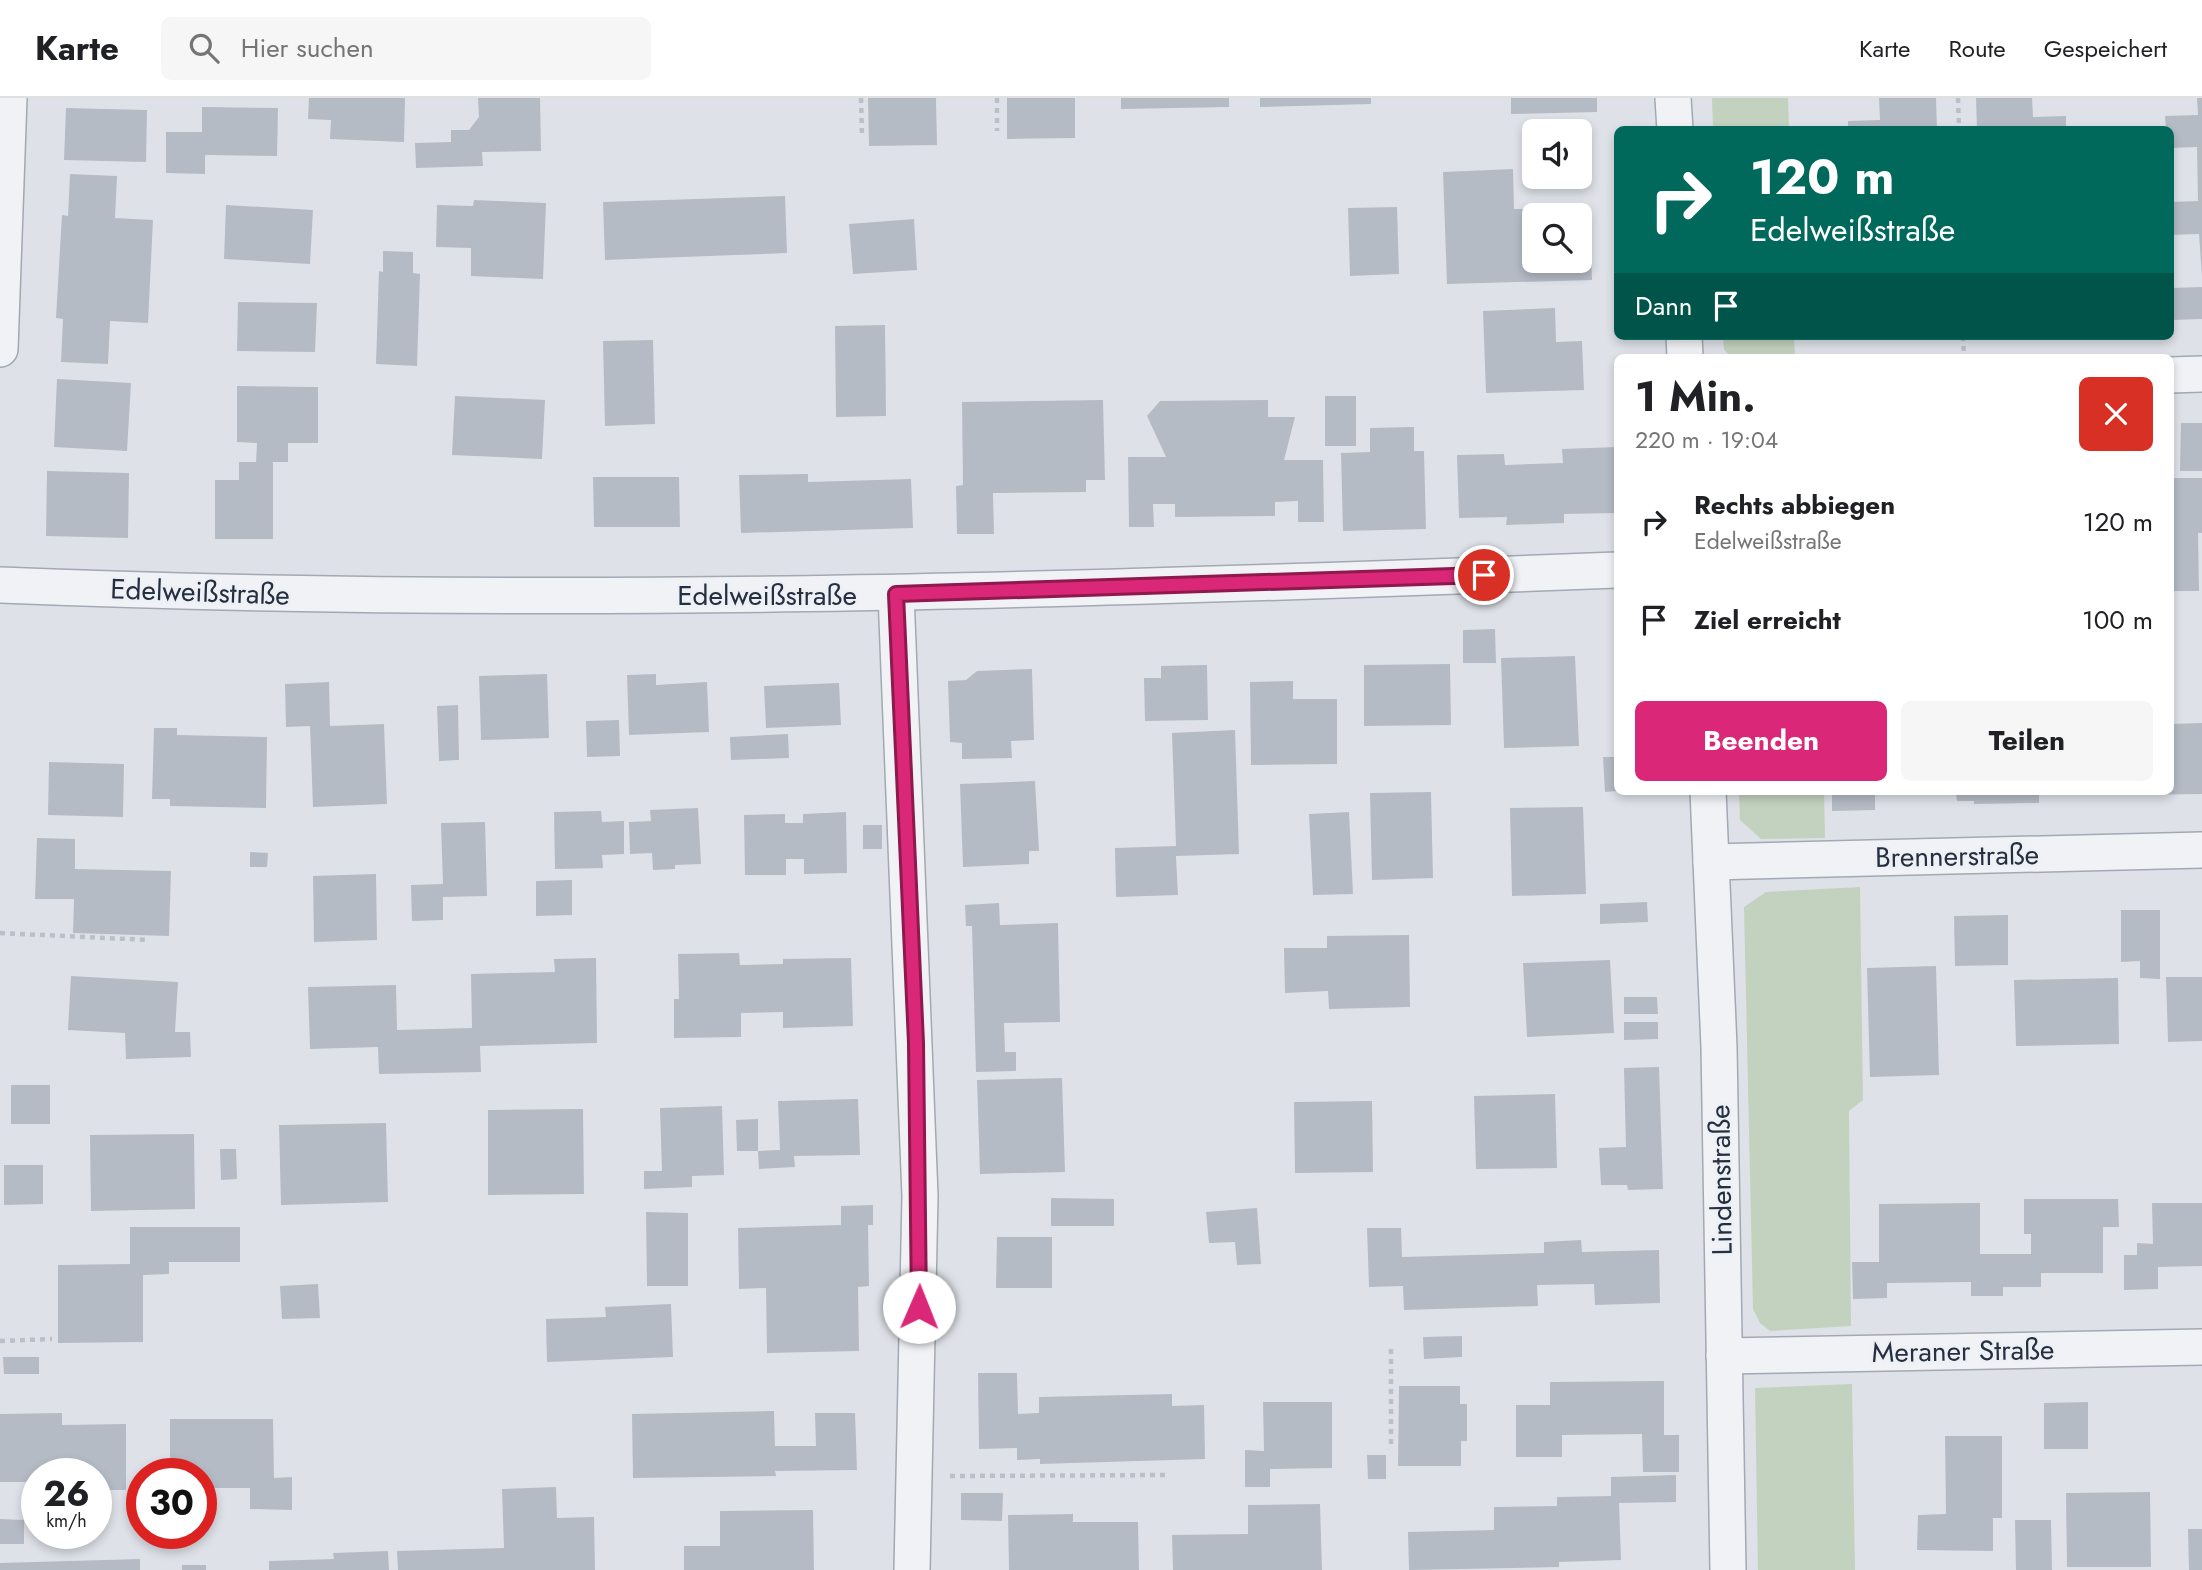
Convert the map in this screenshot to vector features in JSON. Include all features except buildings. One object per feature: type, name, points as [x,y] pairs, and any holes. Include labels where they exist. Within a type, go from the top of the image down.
[{"type":"street","points":[[0,349],[9,98]]},
{"type":"street","points":[[1673,98],[1675,126]]},
{"type":"street","points":[[2174,375],[2202,374]]},
{"type":"street","name":"Edelweißstraße","points":[[0,585],[423,597],[896,594],[1614,570]]},
{"type":"street","points":[[896,594],[920,1196],[912,1570]]},
{"type":"street","name":"Lindenstraße","points":[[1708,795],[1719,1048],[1728,1570]]},
{"type":"street","name":"Brennerstraße","points":[[1711,862],[2202,850]]},
{"type":"street","name":"Meraner Straße","points":[[1724,1356],[2202,1347]]},
{"type":"path","points":[[861,98],[862,135]]},
{"type":"path","points":[[997,98],[997,131]]},
{"type":"path","points":[[1958,98],[1959,126]]},
{"type":"path","points":[[0,933],[149,940]]},
{"type":"path","points":[[0,1341],[52,1339]]},
{"type":"path","points":[[1391,1349],[1391,1447]]},
{"type":"path","points":[[937,1476],[1166,1475]]},
{"type":"green space","points":[[1712,98],[1788,98],[1789,126],[1713,126]]},
{"type":"green space","points":[[1723,340],[1794,340],[1795,354],[1729,354],[1724,350]]},
{"type":"green space","points":[[1739,795],[1824,795],[1825,838],[1761,839],[1740,820]]},
{"type":"green space","points":[[1860,887],[1863,1100],[1849,1111],[1851,1326],[1770,1331],[1760,1323],[1753,1309],[1744,907],[1766,892]]},
{"type":"green space","points":[[1852,1384],[1855,1570],[1758,1570],[1755,1388]]},
{"type":"route","points":[[919,1307],[920,1196],[916,1043],[896,594],[1484,575]]}]
